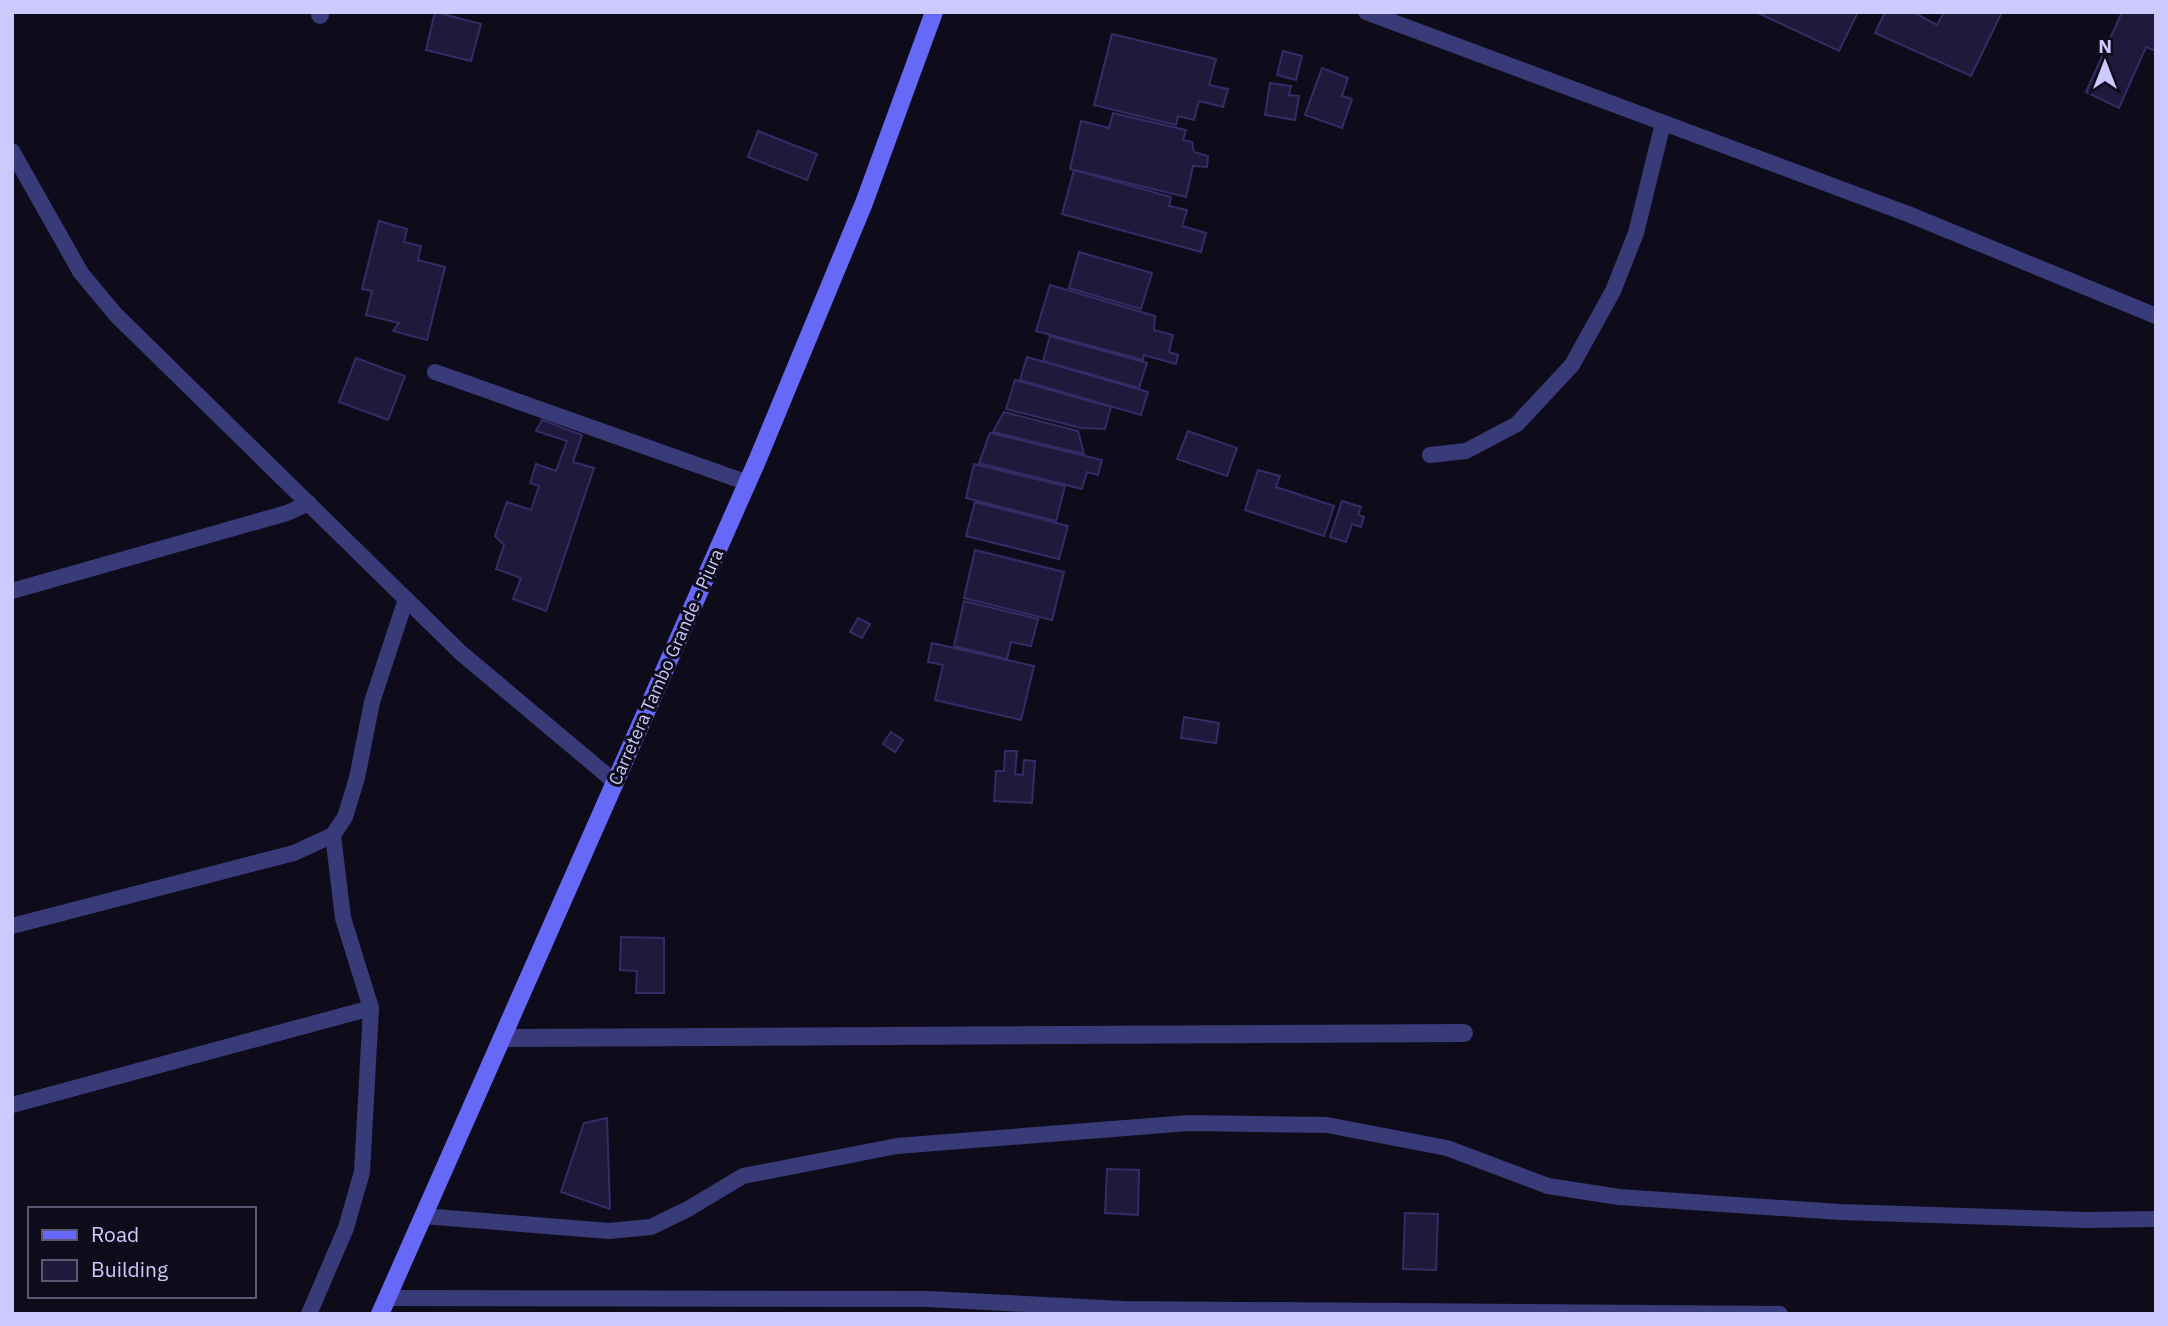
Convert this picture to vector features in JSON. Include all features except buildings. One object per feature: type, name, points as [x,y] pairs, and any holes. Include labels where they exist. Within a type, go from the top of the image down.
[{"type":"main road","name":"Carretera Tambo Grande - Piura","points":[[384,1306],[748,483],[864,203],[934,12]]},
{"type":"street","points":[[502,1038],[1464,1033]]},
{"type":"lane","points":[[1366,12],[1908,214],[2156,316]]},
{"type":"lane","points":[[1430,455],[1466,451],[1517,424],[1572,365],[1613,291],[1636,233],[1663,123]]},
{"type":"lane","points":[[12,151],[81,273],[116,315],[461,653],[615,782]]},
{"type":"lane","points":[[435,372],[748,483]]},
{"type":"lane","points":[[12,591],[274,517],[309,503]]},
{"type":"lane","points":[[12,926],[294,853],[333,835],[345,817],[353,791],[372,702],[405,599]]},
{"type":"lane","points":[[309,1314],[346,1228],[362,1172],[371,1007],[343,918],[333,835]]},
{"type":"lane","points":[[12,1105],[371,1007]]},
{"type":"lane","points":[[423,1216],[608,1231],[651,1227],[688,1209],[743,1176],[845,1156],[897,1146],[1189,1123],[1327,1125],[1447,1148],[1548,1186],[1619,1197],[1840,1212],[2086,1220],[2156,1219]]},
{"type":"lane","points":[[384,1306],[914,1299],[1123,1309],[1780,1314]]}]
